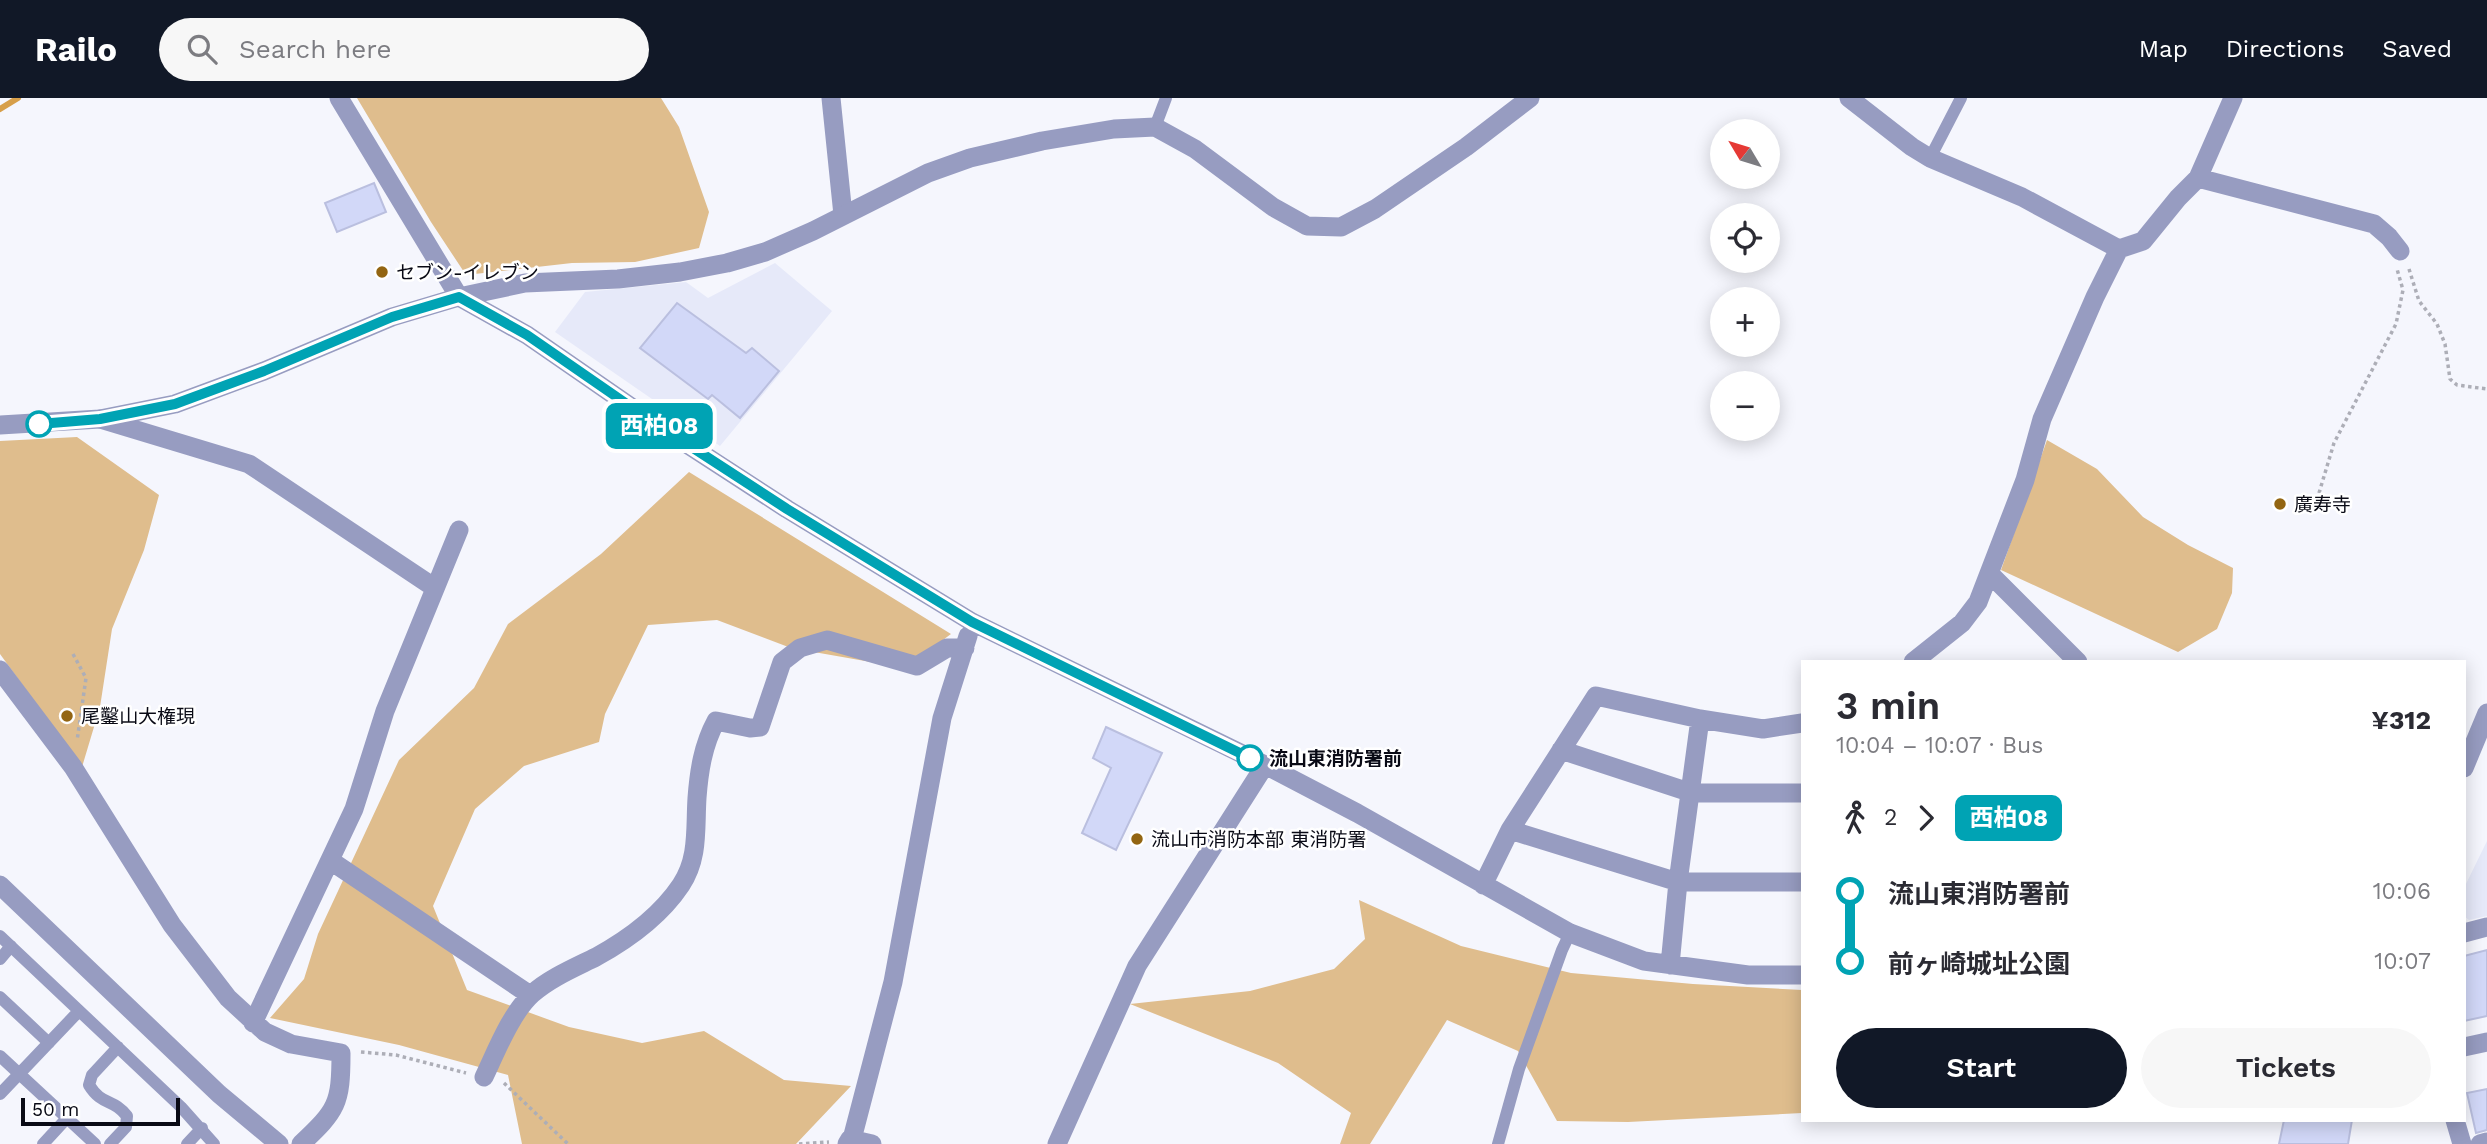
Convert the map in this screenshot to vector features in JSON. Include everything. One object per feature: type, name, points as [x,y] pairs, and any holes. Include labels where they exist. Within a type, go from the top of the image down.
[{"type":"street","points":[[339,98],[459,297],[527,335],[650,420],[787,509],[972,622],[1265,765],[1357,813],[1570,933],[1644,961],[1748,975],[1801,975]]},
{"type":"street","points":[[831,98],[843,215]]},
{"type":"street","points":[[0,425],[100,419],[136,413],[203,395],[392,317],[459,297],[525,284],[618,279],[727,263],[765,252],[928,173],[970,158],[1042,141],[1114,129],[1155,127],[1195,149],[1273,207],[1307,226],[1341,227],[1398,194],[1530,98]]},
{"type":"street","points":[[1849,98],[1930,158],[2022,197],[2119,249]]},
{"type":"street","points":[[1916,660],[1962,623],[1978,603],[2025,480],[2042,419],[2119,249],[2143,240],[2198,178],[2233,98]]},
{"type":"street","points":[[2198,178],[2374,224],[2400,251]]},
{"type":"street","points":[[100,419],[249,464],[435,588]]},
{"type":"street","points":[[253,1023],[354,809],[385,711],[459,530]]},
{"type":"street","points":[[1990,574],[2076,660]]},
{"type":"street","points":[[872,1144],[849,1142],[893,982],[942,718],[972,622]]},
{"type":"street","points":[[484,1077],[500,1043],[530,995],[624,940],[669,901],[682,884],[694,858],[699,773],[708,736],[716,721],[750,728],[760,727],[782,662],[793,652],[827,640],[917,666],[947,649],[965,648]]},
{"type":"street","points":[[0,670],[73,767],[172,925],[220,988],[265,1032],[291,1044],[341,1053],[338,1098],[330,1116],[301,1144]]},
{"type":"street","points":[[1483,885],[1510,830],[1596,696],[1700,719],[1763,729],[1801,723]]},
{"type":"street","points":[[2466,763],[2487,713]]},
{"type":"street","points":[[1670,965],[1678,882],[1700,719]]},
{"type":"street","points":[[1561,750],[1692,793],[1801,793]]},
{"type":"street","points":[[1057,1144],[1137,966],[1265,765]]},
{"type":"street","points":[[1510,830],[1678,882],[1801,882]]},
{"type":"street","points":[[331,861],[530,995]]},
{"type":"street","points":[[0,885],[219,1094],[279,1144]]},
{"type":"street","points":[[2466,932],[2487,927]]},
{"type":"street","points":[[2466,1047],[2487,1042]]},
{"type":"street","points":[[2456,1122],[2462,1144]]},
{"type":"street","points":[[2480,1144],[2487,1142]]},
{"type":"lane","points":[[1155,127],[1166,98]]},
{"type":"lane","points":[[1930,158],[1961,98]]},
{"type":"lane","points":[[1498,1144],[1518,1069],[1570,933]]},
{"type":"lane","points":[[0,936],[202,1128],[214,1144]]},
{"type":"lane","points":[[0,959],[11,946]]},
{"type":"lane","points":[[0,997],[48,1043]]},
{"type":"lane","points":[[0,1094],[79,1010]]},
{"type":"lane","points":[[110,1144],[126,1127],[127,1116],[112,1102],[96,1096],[89,1085],[92,1075],[118,1047]]},
{"type":"lane","points":[[0,1056],[95,1144]]},
{"type":"lane","points":[[43,1144],[67,1118]]},
{"type":"lane","points":[[187,1144],[202,1128]]},
{"type":"path","points":[[2400,251],[2407,262],[2418,301],[2437,324],[2445,344],[2450,379],[2457,385],[2487,389]]},
{"type":"path","points":[[2319,493],[2334,443],[2396,324],[2403,290],[2396,264],[2400,251]]},
{"type":"path","points":[[73,654],[86,678],[73,767]]},
{"type":"path","points":[[341,1053],[371,1051],[502,1081],[568,1144]]},
{"type":"path","points":[[799,1144],[849,1142]]},
{"type":"shaded area","points":[[357,98],[661,98],[679,127],[709,212],[699,248],[635,262],[572,263],[466,275]]},
{"type":"shaded area","points":[[775,263],[832,311],[720,446],[555,332],[585,292],[686,282],[708,298]]},
{"type":"shaded area","points":[[77,437],[159,495],[144,550],[112,629],[100,707],[82,767],[0,654],[0,441]]},
{"type":"shaded area","points":[[2047,440],[2097,469],[2143,517],[2188,545],[2233,568],[2232,593],[2217,629],[2178,652],[2001,570]]},
{"type":"shaded area","points":[[689,472],[951,634],[905,668],[791,648],[717,620],[648,625],[605,714],[599,742],[524,766],[475,809],[433,906],[467,990],[569,1027],[642,1043],[704,1031],[784,1080],[851,1086],[796,1144],[522,1144],[508,1075],[399,1045],[270,1018],[304,979],[318,934],[399,760],[474,688],[508,624],[601,554]]},
{"type":"shaded area","points":[[2487,841],[2487,916],[2469,920],[2466,918],[2466,884]]},
{"type":"shaded area","points":[[1359,900],[1461,946],[1571,973],[1801,990],[1801,1113],[1628,1122],[1557,1121],[1518,1051],[1447,1020],[1370,1144],[1340,1144],[1351,1113],[1278,1063],[1130,1004],[1250,991],[1334,969],[1365,939]]},
{"type":"building","points":[[374,183],[386,212],[337,232],[325,203]]},
{"type":"building","points":[[677,303],[746,353],[752,348],[779,371],[740,418],[712,395],[708,399],[640,348]]},
{"type":"building","points":[[1106,727],[1162,753],[1116,850],[1082,833],[1111,768],[1093,758]]},
{"type":"building","points":[[2487,950],[2487,1016],[2466,1021],[2466,955]]},
{"type":"building","points":[[2487,1089],[2487,1130],[2476,1133],[2467,1093]]},
{"type":"building","points":[[2284,1122],[2352,1122],[2348,1144],[2279,1144]]},
{"type":"waterway","points":[[0,109],[18,98]]},
{"type":"bus line","name":"西柏08","points":[[39,424],[100,419],[175,404],[264,371],[392,317],[459,297],[527,335],[650,420],[787,509],[972,622],[1250,758]]},
{"type":"place","name":"セブン-イレブン","points":[[382,272]]},
{"type":"place","name":"廣寿寺","points":[[2280,504]]},
{"type":"place","name":"尾鑿山大権現","points":[[67,716]]},
{"type":"place","name":"流山東消防署前","points":[[1250,758]]},
{"type":"place","name":"流山市消防本部 東消防署","points":[[1137,839]]}]
